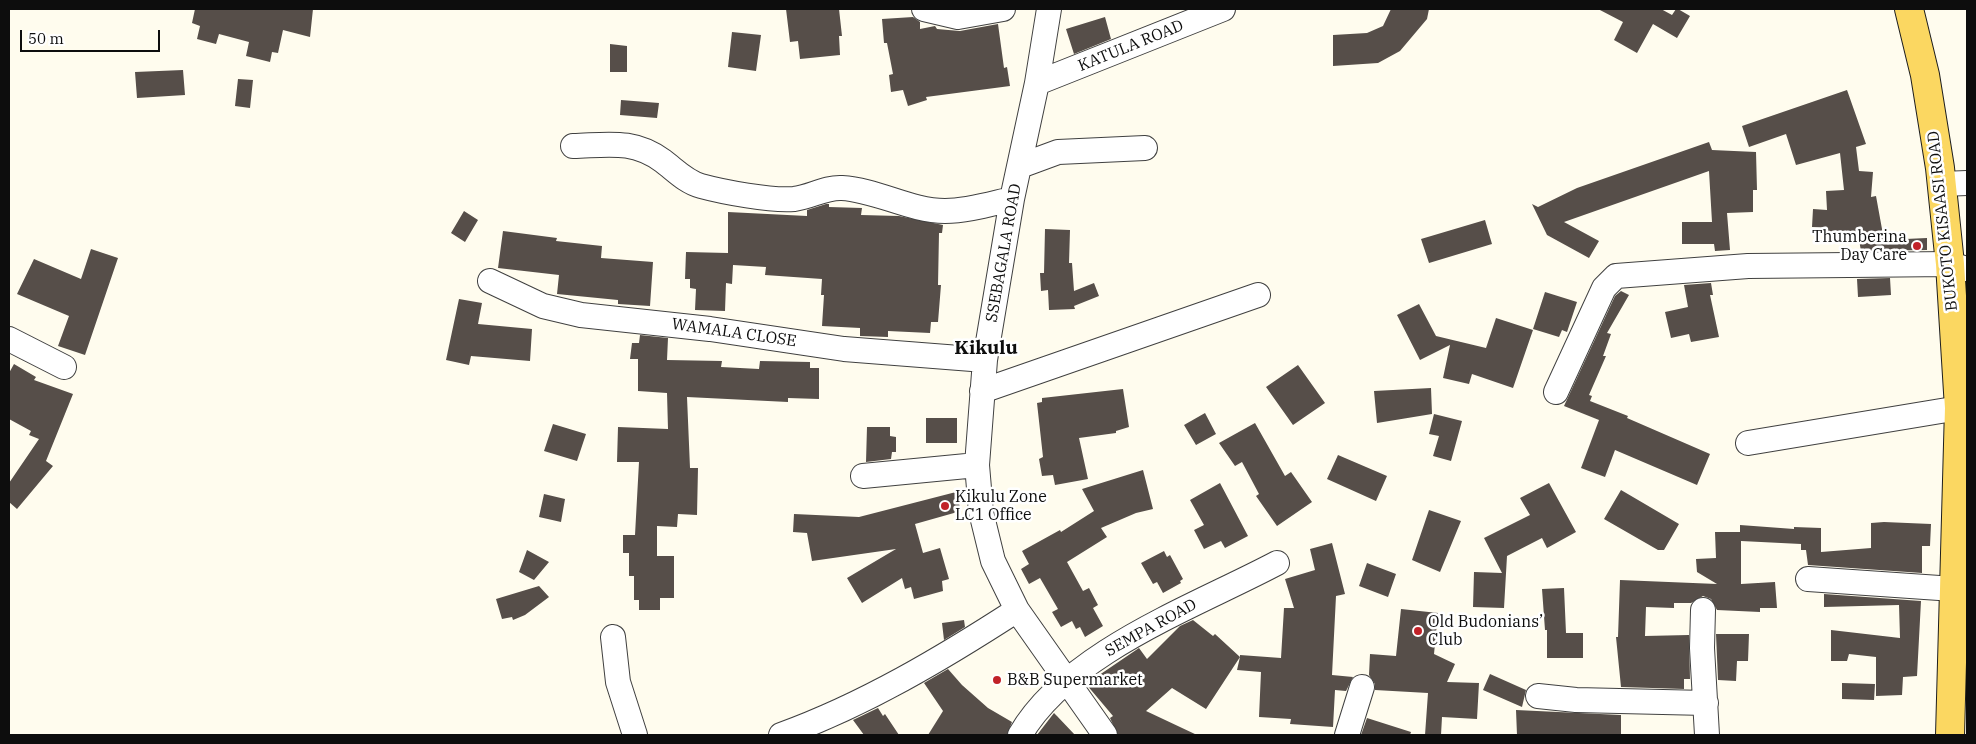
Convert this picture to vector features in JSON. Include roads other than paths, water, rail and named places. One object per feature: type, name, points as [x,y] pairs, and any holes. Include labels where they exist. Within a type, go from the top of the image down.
[{"type":"main road","name":"BUKOTO KISAASI ROAD","points":[[1909,9],[1925,76],[1955,184],[1962,367],[1959,408],[1961,551],[1954,589],[1950,735]]},
{"type":"street","points":[[924,9],[958,16],[1003,9]]},
{"type":"street","name":"SSEBAGALA ROAD","points":[[1050,9],[1038,83],[1012,198],[985,360],[977,465],[981,512],[992,561],[1017,610],[1104,735]]},
{"type":"street","name":"KATULA ROAD","points":[[1038,83],[1223,9]]},
{"type":"street","points":[[573,146],[618,144],[640,147],[663,161],[684,178],[699,186],[777,198],[795,199],[823,190],[849,189],[926,209],[945,211],[969,209],[1012,198]]},
{"type":"street","points":[[1020,166],[1058,152],[1146,148]]},
{"type":"street","points":[[1556,392],[1604,288],[1616,276],[1748,266],[1959,266]]},
{"type":"street","name":"WAMALA CLOSE","points":[[490,281],[543,306],[581,315],[701,328],[844,349],[985,360]]},
{"type":"street","points":[[982,391],[1258,295]]},
{"type":"street","points":[[9,339],[64,367]]},
{"type":"street","points":[[1748,443],[1959,408]]},
{"type":"street","points":[[863,476],[977,465]]},
{"type":"street","name":"SEMPA ROAD","points":[[1020,735],[1040,706],[1066,679],[1124,642],[1277,563]]},
{"type":"street","points":[[1808,579],[1954,589]]},
{"type":"street","points":[[781,735],[819,722],[872,695],[977,636],[1017,610]]},
{"type":"street","points":[[1703,610],[1702,648],[1707,735]]},
{"type":"street","points":[[613,637],[618,682],[635,735]]},
{"type":"street","points":[[1347,735],[1362,688]]},
{"type":"street","points":[[1538,696],[1576,700],[1706,703]]},
{"type":"place","name":"Thumberina Day Care","points":[[1917,246]]},
{"type":"place","name":"Kikulu Zone LC1 Office","points":[[945,506]]},
{"type":"place","name":"Old Budonians’ Club","points":[[1418,631]]},
{"type":"place","name":"B&B Supermarket","points":[[997,680]]},
{"type":"district","name":"Kikulu","points":[[986,349]]}]
